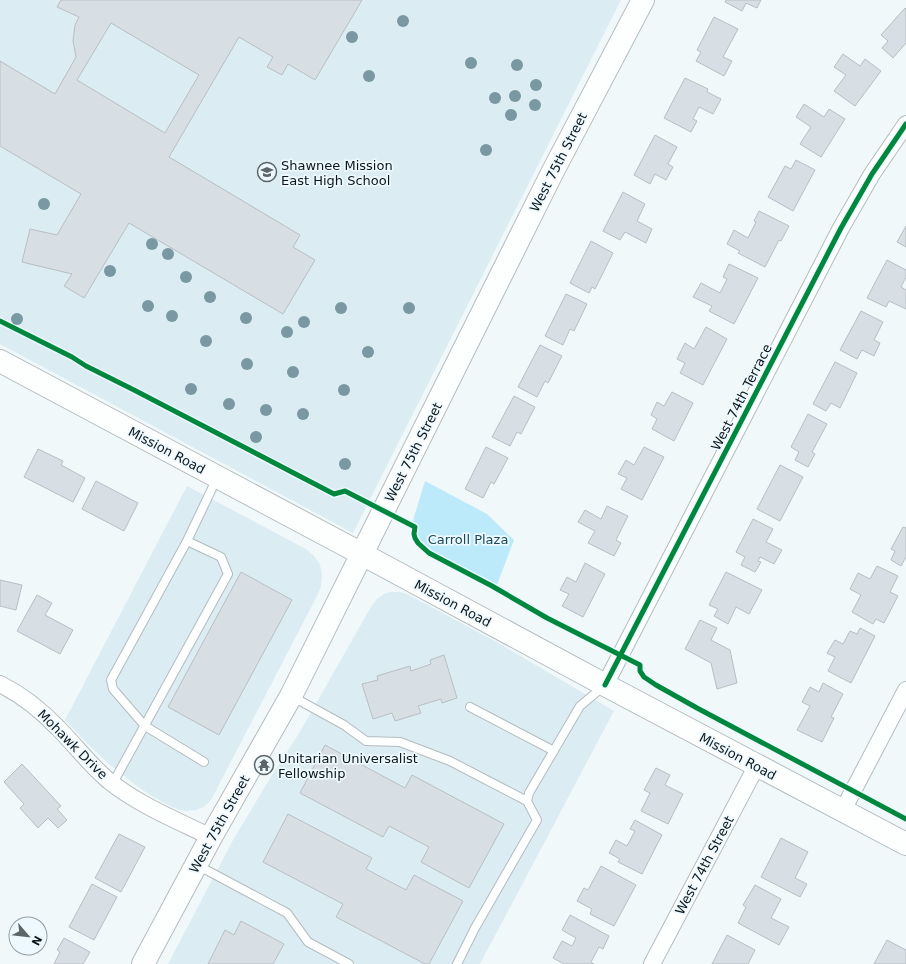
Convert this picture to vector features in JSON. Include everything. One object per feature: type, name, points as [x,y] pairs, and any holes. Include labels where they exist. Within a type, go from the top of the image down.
[{"type":"main road","name":"West 75th Street","points":[[143,964],[196,864],[291,696],[548,180],[643,0]]},
{"type":"main road","name":"Mission Road","points":[[0,361],[362,554],[605,686],[906,844]]},
{"type":"street","name":"West 74th Terrace","points":[[605,686],[841,228],[872,174],[906,124]]},
{"type":"street","name":"Mohawk Drive","points":[[0,684],[16,693],[43,713],[59,728],[88,762],[113,783],[141,803],[211,837]]},
{"type":"street","points":[[843,810],[906,690]]},
{"type":"street","name":"West 74th Street","points":[[652,964],[757,766]]},
{"type":"lane","points":[[204,762],[145,726],[113,689],[111,680],[187,541],[218,477]]},
{"type":"lane","points":[[113,783],[228,574],[221,557],[187,541]]},
{"type":"lane","points":[[527,801],[529,793],[580,706],[605,686]]},
{"type":"lane","points":[[291,696],[344,725],[366,741],[400,742],[450,761],[527,801],[537,820],[475,928],[457,964]]},
{"type":"lane","points":[[470,707],[554,751]]},
{"type":"lane","points":[[196,864],[287,913],[308,942],[349,964]]},
{"type":"shaded area","name":"Shawnee Mission East High School","points":[[0,0],[621,0],[353,533],[0,344]]},
{"type":"shaded area","points":[[187,486],[306,549],[315,557],[320,565],[322,574],[321,587],[317,596],[211,800],[204,807],[187,811],[179,810],[170,806],[150,795],[133,783],[110,765],[65,720]]},
{"type":"shaded area","points":[[391,592],[407,594],[493,640],[614,711],[480,964],[168,964],[233,840],[301,730],[372,605],[384,594]]},
{"type":"green space","name":"Carroll Plaza","points":[[425,481],[487,514],[514,540],[495,590],[420,549],[411,532]]},
{"type":"building","name":"Shawnee Mission East High School","points":[[61,0],[362,0],[315,80],[288,64],[282,75],[267,67],[273,57],[239,37],[169,157],[300,235],[293,247],[315,260],[283,314],[129,223],[84,298],[64,286],[72,274],[22,262],[30,229],[57,235],[81,194],[0,146],[0,61],[55,94],[76,57],[73,41],[75,25],[79,17],[57,7]],"holes":[[[111,23],[199,75],[165,133],[77,80]]]},
{"type":"building","points":[[726,0],[761,0],[757,8],[746,3],[742,11],[725,2]]},
{"type":"building","points":[[905,8],[906,43],[893,58],[882,48],[888,41],[881,35]]},
{"type":"building","points":[[714,17],[738,29],[723,57],[732,61],[724,76],[696,61],[701,52],[697,50]]},
{"type":"building","points":[[843,54],[860,66],[865,59],[881,71],[855,106],[834,91],[846,75],[834,67]]},
{"type":"building","points":[[685,78],[708,89],[707,92],[721,99],[713,114],[699,107],[693,119],[697,121],[691,132],[664,118]]},
{"type":"building","points":[[804,104],[824,117],[829,109],[845,119],[821,157],[800,144],[811,127],[796,117]]},
{"type":"building","points":[[655,135],[677,147],[668,164],[673,167],[666,180],[655,174],[650,184],[634,175]]},
{"type":"building","points":[[796,160],[815,170],[793,211],[768,197],[785,166],[791,169]]},
{"type":"building","points":[[623,192],[645,204],[637,221],[652,229],[646,243],[625,232],[620,240],[603,231]]},
{"type":"building","points":[[759,211],[789,226],[781,241],[779,240],[765,267],[738,253],[740,251],[727,244],[734,230],[748,238],[756,222],[754,221]]},
{"type":"building","points":[[906,226],[906,247],[897,242]]},
{"type":"building","points":[[591,241],[613,253],[595,289],[592,287],[589,293],[570,283]]},
{"type":"building","points":[[887,260],[906,270],[906,277],[901,287],[906,290],[906,309],[889,301],[886,307],[867,298]]},
{"type":"building","points":[[729,264],[758,278],[734,324],[709,311],[712,306],[693,297],[701,283],[720,293],[727,279],[723,277]]},
{"type":"building","points":[[566,294],[587,304],[574,331],[570,329],[563,345],[545,336]]},
{"type":"building","points":[[861,311],[883,322],[874,340],[880,343],[874,356],[862,350],[857,359],[840,350]]},
{"type":"building","points":[[706,327],[727,339],[703,385],[680,373],[685,363],[677,359],[685,343],[694,349]]},
{"type":"building","points":[[540,345],[562,356],[548,383],[545,381],[537,397],[518,387]]},
{"type":"building","points":[[835,362],[857,373],[840,408],[831,403],[826,411],[813,404]]},
{"type":"building","points":[[672,392],[693,403],[674,441],[652,429],[657,419],[651,415],[657,402],[664,406]]},
{"type":"building","points":[[514,396],[535,407],[521,434],[517,432],[510,446],[492,437]]},
{"type":"building","points":[[808,414],[827,424],[812,452],[815,454],[808,467],[795,460],[799,452],[791,447]]},
{"type":"building","points":[[486,447],[508,458],[494,484],[491,482],[483,498],[465,489]]},
{"type":"building","points":[[644,447],[664,457],[642,500],[621,489],[627,478],[618,474],[626,460],[634,465]]},
{"type":"building","points":[[38,449],[63,461],[61,465],[85,478],[73,502],[24,477]]},
{"type":"building","points":[[780,465],[803,477],[780,521],[757,509]]},
{"type":"building","points":[[96,481],[138,503],[124,531],[82,509]]},
{"type":"building","points":[[607,506],[628,516],[616,540],[621,543],[614,556],[588,543],[595,531],[578,522],[585,510],[601,519]]},
{"type":"building","points":[[753,519],[773,529],[766,542],[782,550],[774,564],[760,557],[758,561],[761,562],[755,572],[741,565],[745,557],[736,552]]},
{"type":"building","points":[[903,527],[906,528],[906,557],[901,566],[891,560],[895,551],[891,549]]},
{"type":"building","points":[[585,563],[605,574],[583,617],[562,606],[569,594],[560,590],[567,577],[576,582]]},
{"type":"building","points":[[877,566],[898,576],[890,592],[898,596],[884,623],[876,619],[873,624],[852,612],[861,595],[850,589],[858,573],[870,579]]},
{"type":"building","points":[[241,572],[292,600],[219,735],[168,707]]},
{"type":"building","points":[[726,572],[762,590],[749,614],[736,607],[728,624],[714,616],[718,609],[709,605]]},
{"type":"building","points":[[0,580],[22,585],[16,610],[0,606]]},
{"type":"building","points":[[37,595],[52,603],[45,615],[73,630],[60,654],[17,631]]},
{"type":"building","points":[[700,620],[717,628],[711,640],[730,650],[737,683],[717,689],[711,663],[685,649]]},
{"type":"building","points":[[860,628],[875,636],[851,683],[828,671],[835,657],[827,653],[835,640],[843,644],[850,631],[857,634]]},
{"type":"building","points":[[444,655],[457,698],[442,703],[441,699],[418,706],[421,713],[395,721],[392,713],[373,719],[362,684],[378,680],[377,676],[410,666],[411,671],[431,664],[430,660]]},
{"type":"building","points":[[823,683],[843,694],[831,717],[834,718],[822,742],[797,730],[810,706],[802,702],[810,687],[819,692]]},
{"type":"building","points":[[325,745],[405,788],[412,775],[504,824],[469,888],[421,862],[429,847],[389,826],[383,837],[300,793]]},
{"type":"building","points":[[22,764],[61,806],[57,809],[67,820],[58,828],[48,818],[38,828],[20,808],[24,804],[4,782]]},
{"type":"building","points":[[656,768],[670,775],[665,785],[683,794],[668,824],[641,811],[650,793],[644,790]]},
{"type":"building","points":[[288,814],[372,858],[366,869],[406,890],[414,875],[463,901],[429,964],[425,964],[336,917],[343,904],[263,862]]},
{"type":"building","points":[[635,820],[662,835],[642,874],[618,862],[620,859],[609,853],[616,840],[627,846],[635,831],[630,829]]},
{"type":"building","points":[[119,834],[145,847],[121,892],[95,878]]},
{"type":"building","points":[[781,838],[808,852],[795,878],[807,884],[800,897],[761,877]]},
{"type":"building","points":[[601,866],[636,885],[614,926],[590,914],[592,909],[577,901],[584,888],[588,890]]},
{"type":"building","points":[[92,884],[117,897],[94,940],[69,927]]},
{"type":"building","points":[[755,885],[781,899],[771,918],[789,927],[779,945],[738,923],[746,907],[743,905]]},
{"type":"building","points":[[570,915],[609,936],[603,949],[599,947],[591,962],[594,964],[564,964],[553,958],[562,941],[572,946],[576,938],[562,930]]},
{"type":"building","points":[[241,921],[284,944],[273,964],[208,964],[225,930],[234,935]]},
{"type":"building","points":[[727,935],[755,950],[748,964],[712,964]]},
{"type":"building","points":[[64,938],[90,952],[83,964],[54,964],[60,952],[57,950]]},
{"type":"building","points":[[887,940],[906,950],[906,964],[874,964]]},
{"type":"cycle path","points":[[605,685],[841,228],[872,174],[906,124]]},
{"type":"cycle path","points":[[0,321],[334,494],[345,491],[415,527],[415,538],[418,543],[429,553],[492,586],[547,618],[640,665],[640,671],[644,677],[656,685],[906,819]]},
{"type":"place","name":"Shawnee Mission East High School","points":[[267,172]]},
{"type":"place","name":"Unitarian Universalist Fellowship","points":[[264,765]]}]
